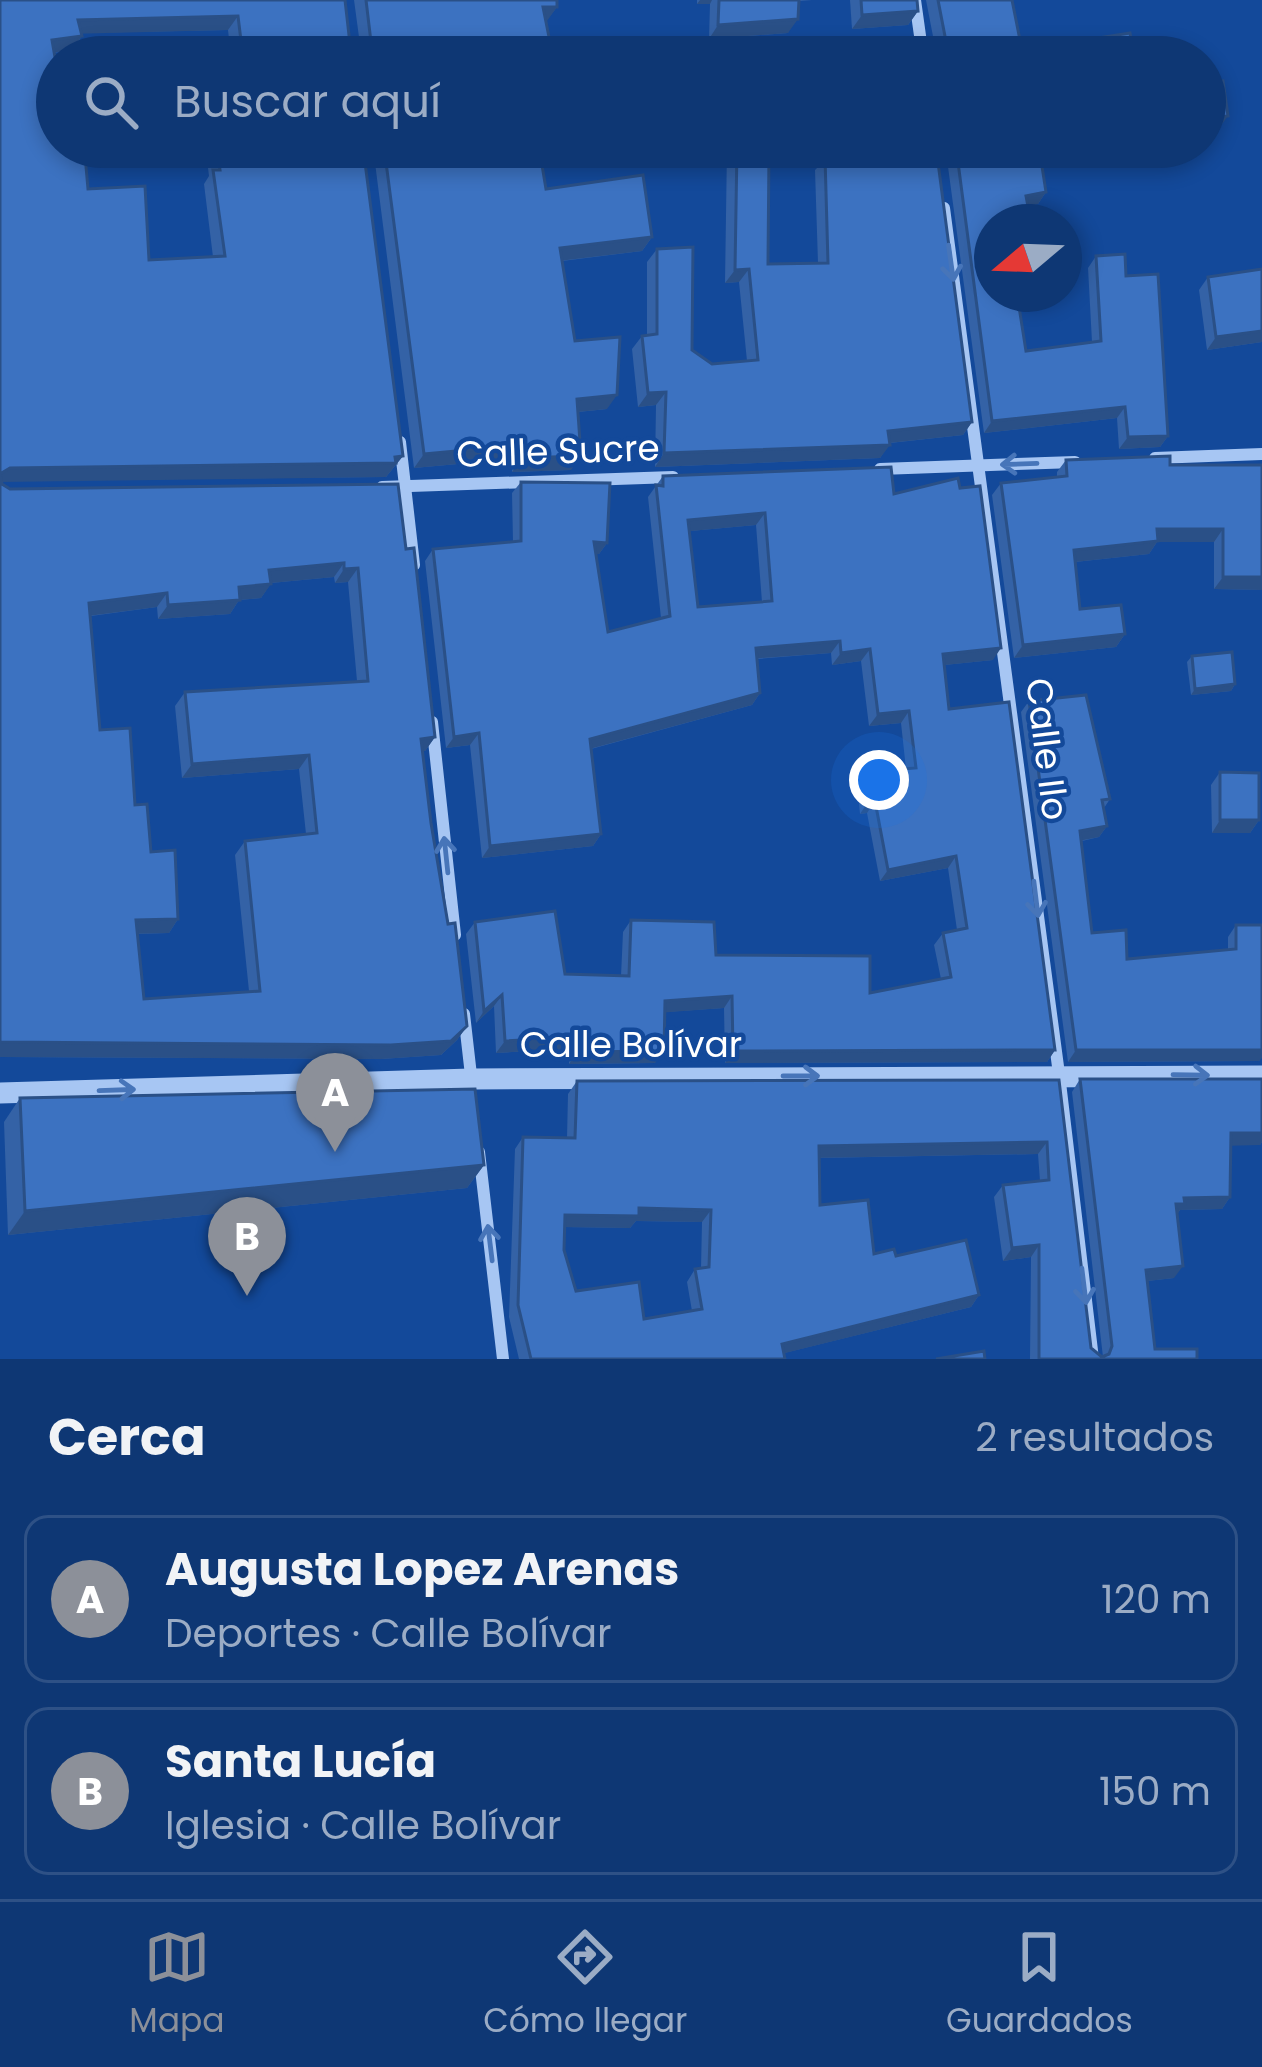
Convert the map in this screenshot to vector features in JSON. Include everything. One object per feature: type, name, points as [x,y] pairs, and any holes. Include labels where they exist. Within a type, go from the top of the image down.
[{"type":"street","points":[[915,0],[919,36]]},
{"type":"street","name":"Calle Ilo","points":[[941,193],[1093,1359]]},
{"type":"street","points":[[397,419],[416,581]]},
{"type":"street","points":[[1144,459],[1262,454]]},
{"type":"street","points":[[860,470],[1097,460]]},
{"type":"street","name":"Calle Sucre","points":[[358,488],[693,476]]},
{"type":"street","points":[[429,700],[458,960]]},
{"type":"street","points":[[463,1008],[474,1102]]},
{"type":"street","name":"Calle Bolívar","points":[[0,1094],[471,1078],[1262,1076]]},
{"type":"street","points":[[476,1125],[503,1359]]},
{"type":"building","points":[[0,0],[345,0],[349,36],[240,36],[238,16],[78,20],[82,36],[36,36],[36,168],[86,168],[88,189],[145,186],[149,260],[225,256],[213,170],[366,168],[403,456],[395,457],[396,463],[10,468],[0,474]]},
{"type":"building","points":[[366,0],[557,0],[557,7],[543,7],[549,36],[370,36]]},
{"type":"building","points":[[719,0],[799,0],[798,19],[718,25]]},
{"type":"building","points":[[861,0],[917,0],[918,11],[862,15]]},
{"type":"building","points":[[938,0],[1012,0],[1019,36],[945,36]]},
{"type":"building","points":[[387,168],[542,168],[546,189],[643,175],[652,237],[560,248],[575,341],[620,337],[617,395],[577,399],[581,456],[522,458],[522,445],[424,454]]},
{"type":"building","points":[[737,168],[769,168],[768,264],[828,263],[825,168],[939,168],[972,422],[888,431],[890,445],[664,453],[666,392],[648,393],[642,336],[657,334],[657,249],[693,247],[692,350],[712,364],[758,360],[749,269],[735,270]]},
{"type":"building","points":[[959,168],[1042,168],[1046,192],[1026,196],[1028,204],[974,204],[974,284]]},
{"type":"building","points":[[1125,254],[1126,276],[1158,274],[1168,436],[1128,437],[1125,407],[992,421],[978,312],[1020,312],[1026,351],[1101,341],[1096,256]]},
{"type":"building","points":[[1262,269],[1262,331],[1216,337],[1208,277]]},
{"type":"building","points":[[1170,456],[1170,465],[1262,465],[1262,577],[1223,577],[1223,529],[1157,529],[1158,541],[1074,550],[1080,609],[1121,605],[1125,634],[1023,645],[1001,483],[1067,476],[1066,460]]},
{"type":"building","points":[[891,467],[894,494],[958,478],[960,488],[980,486],[1001,648],[943,654],[949,709],[1009,702],[1055,1050],[733,1051],[732,996],[665,1001],[664,1051],[577,1052],[578,1037],[505,1041],[502,995],[484,1011],[475,922],[555,911],[565,974],[629,976],[631,920],[714,922],[716,955],[870,956],[870,993],[951,977],[943,933],[967,928],[956,856],[888,870],[875,801],[868,802],[866,772],[916,768],[909,711],[878,714],[870,649],[841,653],[840,641],[756,648],[760,693],[590,739],[601,834],[490,846],[479,733],[454,737],[433,549],[521,541],[521,482],[610,483],[607,543],[594,542],[608,632],[670,616],[656,485],[663,486],[663,476]],"holes":[[[765,513],[772,601],[698,607],[688,520]]]},
{"type":"building","points":[[0,474],[2,484],[10,489],[398,484],[406,549],[414,548],[435,737],[421,739],[431,823],[448,924],[455,923],[467,1026],[451,1041],[391,1045],[0,1042]],"holes":[[[344,563],[344,569],[358,568],[368,681],[185,692],[192,764],[309,755],[317,833],[245,841],[260,991],[144,999],[136,920],[178,919],[175,850],[151,852],[147,804],[135,805],[130,728],[100,730],[89,603],[167,593],[168,605],[240,600],[239,587],[271,584],[269,570]]]},
{"type":"building","points":[[1232,652],[1235,684],[1195,689],[1192,656]]},
{"type":"building","points":[[1086,695],[1110,799],[1102,800],[1107,826],[1080,831],[1092,933],[1126,930],[1127,959],[1236,949],[1236,925],[1262,925],[1262,1050],[1076,1050],[1029,701]]},
{"type":"building","points":[[1220,772],[1259,773],[1259,820],[1220,820]]},
{"type":"building","points":[[1080,1079],[1262,1079],[1262,1133],[1231,1133],[1230,1197],[1184,1198],[1185,1204],[1176,1204],[1183,1266],[1146,1270],[1155,1349],[1197,1349],[1197,1359],[1039,1359],[1039,1245],[1012,1248],[1003,1185],[1049,1180],[1047,1142],[819,1146],[820,1205],[868,1200],[874,1254],[894,1249],[896,1256],[966,1240],[979,1295],[782,1344],[785,1359],[531,1359],[518,1305],[523,1137],[575,1138],[577,1081],[1059,1080],[1091,1348],[1102,1357],[1112,1346]],"holes":[[[639,1208],[711,1210],[709,1267],[695,1269],[702,1309],[644,1319],[639,1282],[576,1291],[564,1250],[565,1215],[639,1216]]]},
{"type":"building","points":[[475,1089],[484,1165],[25,1211],[20,1098]]},
{"type":"building","points":[[984,1351],[985,1359],[936,1359]]},
{"type":"place","name":"Augusta Lopez Arenas","points":[[335,1152]]},
{"type":"place","name":"Santa Lucía","points":[[247,1296]]}]
